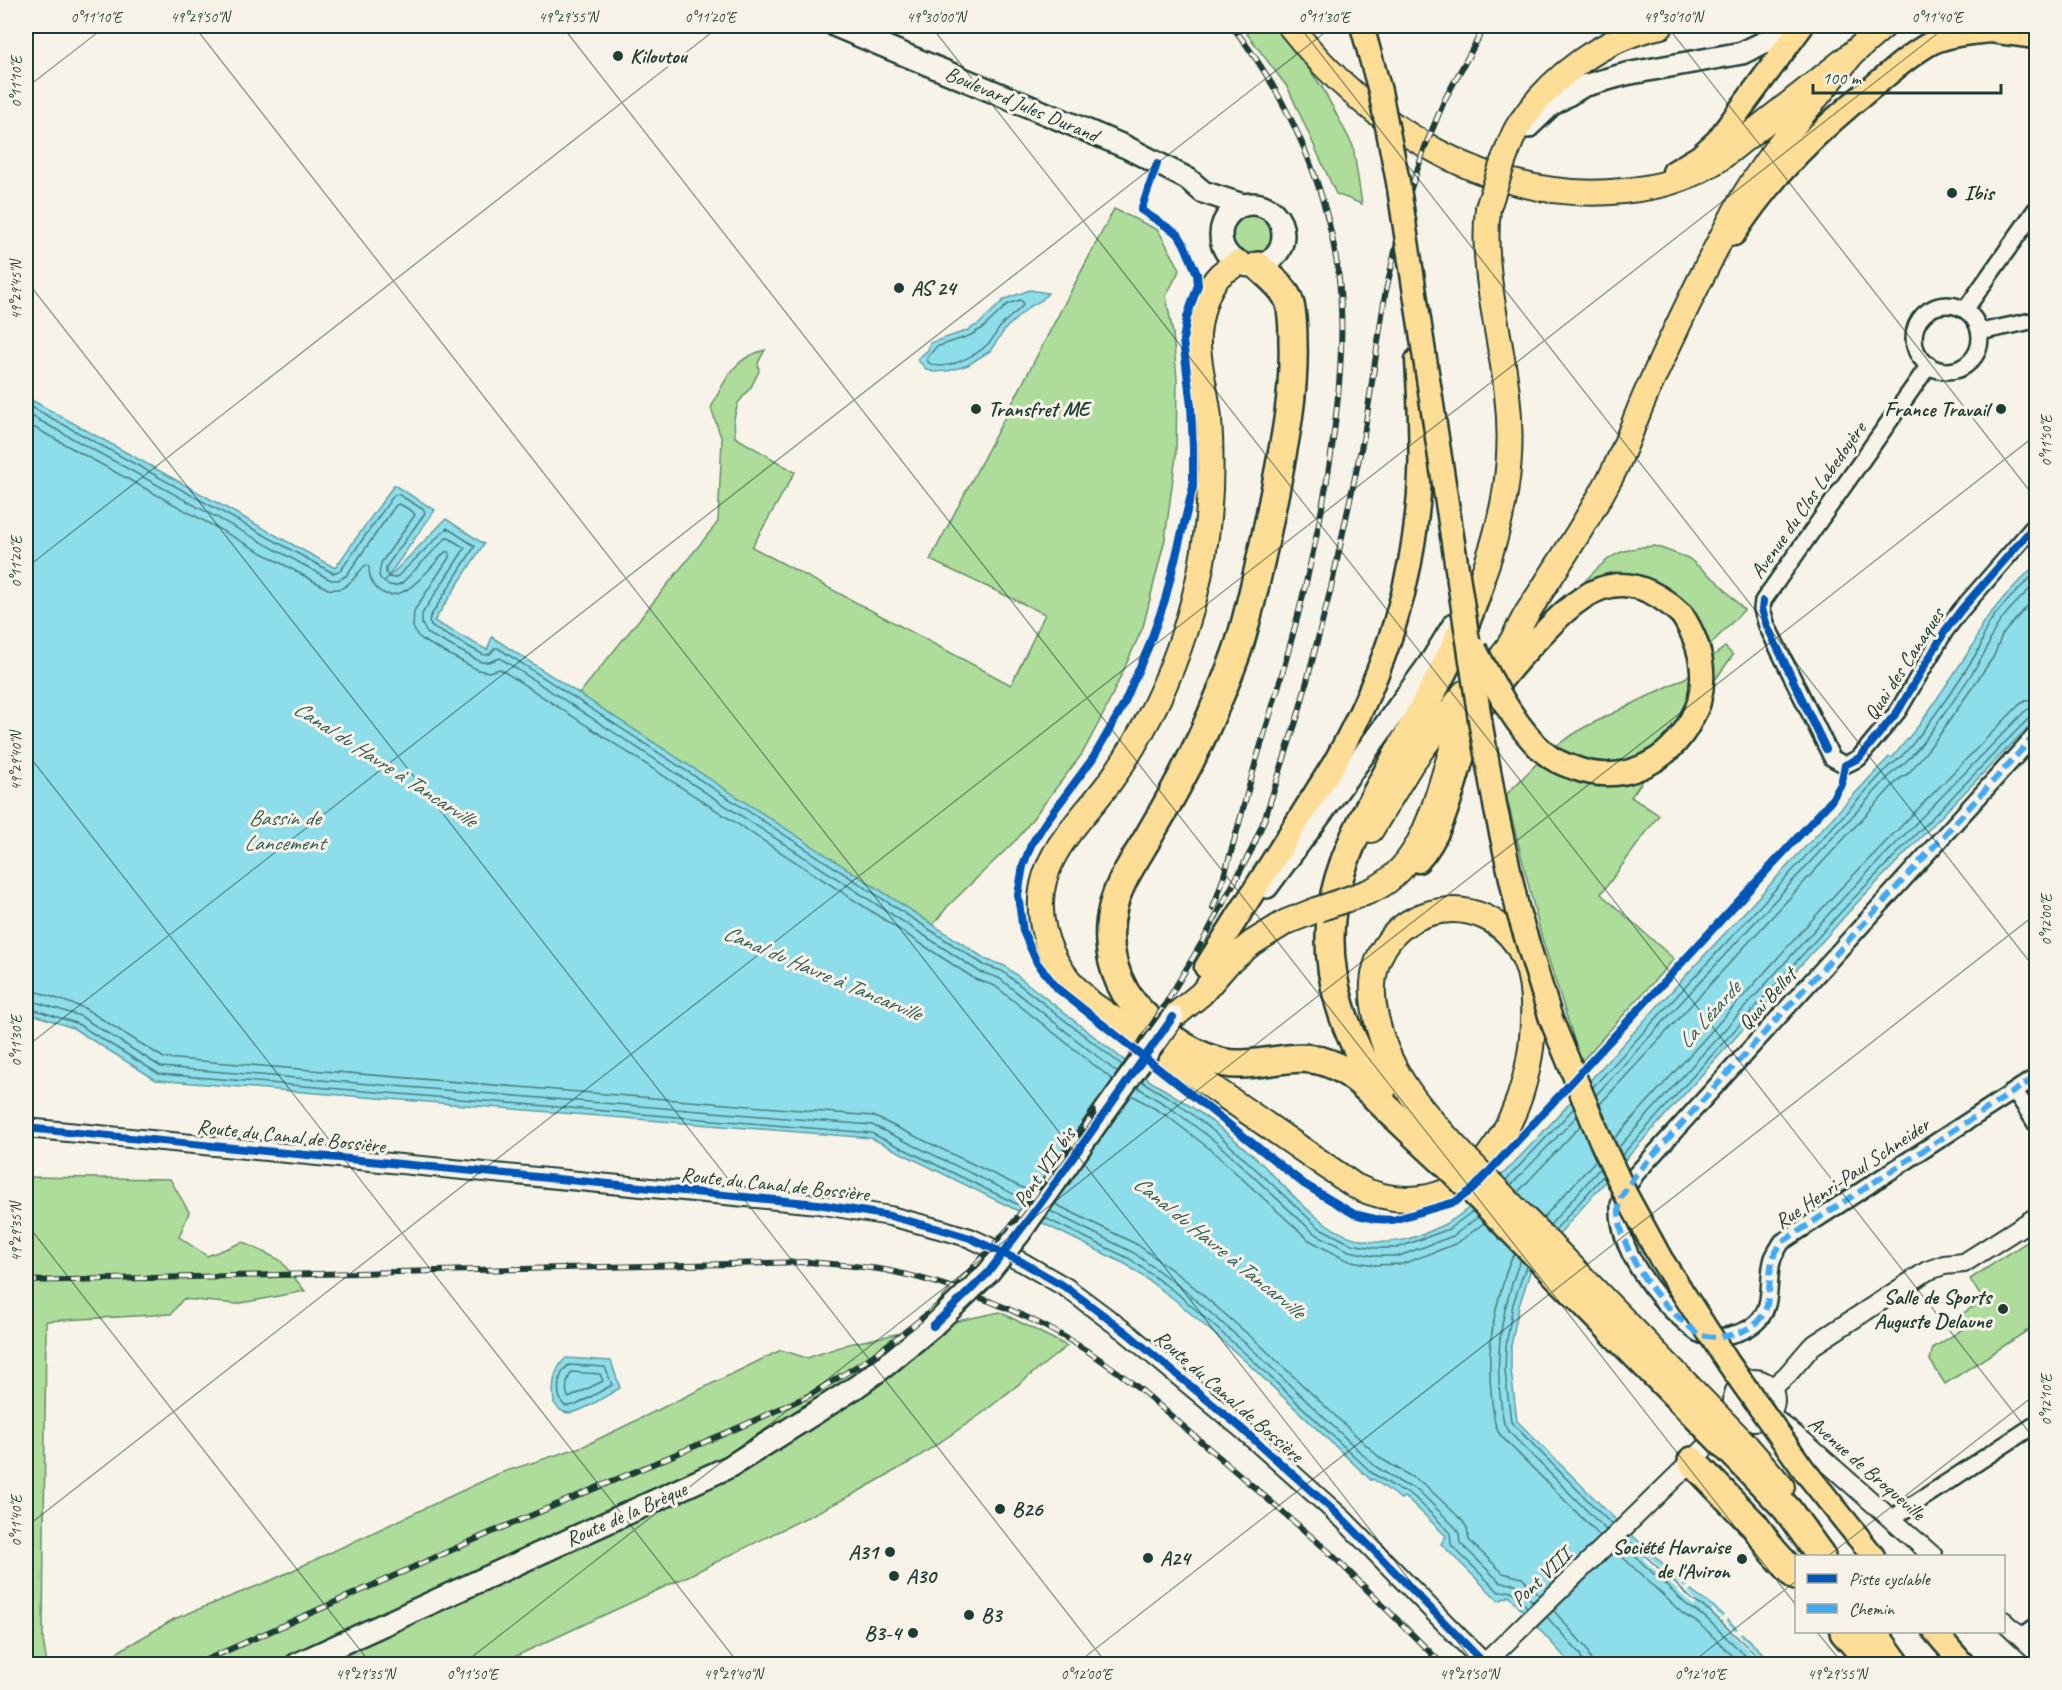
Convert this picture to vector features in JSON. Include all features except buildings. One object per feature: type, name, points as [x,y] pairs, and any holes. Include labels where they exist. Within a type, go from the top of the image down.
[{"type":"highway","points":[[1290,26],[1317,58],[1364,102],[1405,133],[1461,163],[1511,181],[1583,193],[1632,190],[1677,181],[1695,174],[1718,160],[1884,26]]},
{"type":"highway","points":[[1661,26],[1625,37],[1565,72],[1543,93],[1518,127],[1504,159],[1488,208],[1485,235],[1493,313],[1507,393],[1510,437],[1507,480],[1500,521],[1473,607],[1446,664],[1355,835],[1340,876],[1332,909],[1330,935],[1332,966],[1348,1030],[1365,1066],[1383,1093],[1457,1161],[1741,1450],[1786,1492],[1832,1555]]},
{"type":"highway","points":[[1173,1017],[1201,994],[1227,964],[1252,943],[1286,922],[1371,891],[1405,864],[1418,845],[1432,814],[1456,736],[1466,714],[1528,612],[1566,556],[1611,478],[1649,386],[1738,206],[1777,147],[1852,54]]},
{"type":"highway","points":[[1249,265],[1283,290],[1289,302],[1293,332],[1294,374],[1286,439],[1262,555],[1239,643],[1205,728],[1176,789],[1116,896],[1110,917],[1109,932],[1112,959],[1121,984],[1135,1006],[1180,1044],[1205,1057],[1224,1063],[1244,1064],[1294,1058],[1316,1060],[1339,1068],[1359,1081],[1457,1161],[1392,1065],[1384,1047],[1373,1003],[1373,975],[1377,961],[1388,941],[1413,920],[1440,911],[1463,911],[1484,917],[1509,936],[1521,952],[1529,971],[1532,995],[1532,1041],[1525,1080],[1507,1126],[1480,1166],[1449,1191],[1437,1196],[1413,1200],[1387,1198],[1355,1186],[1092,1004],[1064,977],[1052,957],[1044,933],[1041,899],[1052,860],[1067,836],[1102,793],[1130,750],[1158,698],[1185,629],[1204,547],[1208,517],[1209,416],[1198,334],[1207,297],[1215,280],[1225,271],[1249,265]]},
{"type":"highway","points":[[1457,1161],[1424,1119],[1396,1091],[1375,1063],[1360,1032],[1348,992],[1342,960],[1341,931],[1352,877],[1361,849],[1373,825],[1411,764],[1506,637],[1528,612]]},
{"type":"highway","points":[[1741,1450],[1820,1555]]},
{"type":"highway","points":[[1692,1461],[1755,1526],[1773,1551],[1795,1574]]},
{"type":"highway","points":[[1845,1633],[1872,1665]]},
{"type":"highway","points":[[1874,1633],[1896,1665]]},
{"type":"highway","points":[[1886,1633],[1908,1665]]},
{"type":"main road","name":"Boulevard Jules Durand","points":[[836,26],[1126,147],[1188,179],[1203,192]]},
{"type":"main road","points":[[1362,26],[1380,91],[1398,182],[1492,789],[1518,911],[1551,1018],[1601,1141],[1626,1195],[1661,1259],[1711,1336],[1804,1470],[1872,1555]]},
{"type":"main road","points":[[1504,159],[1536,117],[1583,86],[1626,74],[1742,53],[1767,41],[1777,26]]},
{"type":"main road","points":[[1781,52],[1792,26]]},
{"type":"main road","points":[[1632,190],[1676,171],[1708,149],[1731,124],[1802,26]]},
{"type":"main road","points":[[1695,293],[1766,188],[1836,117],[1924,47],[1951,36],[2008,31]]},
{"type":"main road","points":[[1203,192],[1242,205]]},
{"type":"main road","points":[[1203,192],[1222,225]]},
{"type":"main road","points":[[1253,203],[1263,205],[1279,218],[1284,237],[1276,256],[1268,262],[1249,265],[1227,255],[1222,245],[1222,225],[1230,212],[1242,205],[1253,203]]},
{"type":"main road","points":[[1206,967],[1335,762],[1359,718],[1386,654],[1401,607],[1414,536],[1420,476],[1413,290]]},
{"type":"main road","name":"Pont VII bis","points":[[933,1326],[988,1274],[1043,1200],[1206,967],[1321,814],[1432,660],[1480,583]]},
{"type":"main road","points":[[1371,891],[1407,872],[1430,847],[1441,823],[1474,719],[1513,665],[1562,612],[1588,594],[1614,586],[1631,587],[1650,592],[1668,602],[1682,615],[1693,632],[1700,650],[1702,677],[1699,703],[1686,729],[1666,754],[1641,768],[1612,775],[1589,774],[1547,755],[1523,730],[1484,666],[1467,634]]},
{"type":"main road","name":"Route de la Brèque","points":[[297,1665],[731,1466],[856,1387],[933,1326]]},
{"type":"main road","points":[[1936,1633],[1963,1665]]},
{"type":"street","points":[[1965,310],[2037,209]]},
{"type":"street","points":[[1945,305],[1965,310],[1973,317],[1980,332],[1978,348],[1973,358],[1964,366],[1954,370],[1942,370],[1929,365],[1918,353],[1914,342],[1914,331],[1919,320],[1934,307],[1945,305]]},
{"type":"street","points":[[1980,332],[2037,320]]},
{"type":"street","name":"Avenue du Clos Labedoyère","points":[[1826,748],[1763,617],[1763,601],[1929,365]]},
{"type":"street","name":"Quai des Canaques","points":[[1826,748],[1832,758],[1845,765],[1859,758],[1898,711],[1945,631],[2037,524]]},
{"type":"street","name":"Quai Bellot","points":[[1672,1312],[1636,1266],[1621,1227],[1618,1204],[1636,1174],[2037,734]]},
{"type":"street","name":"Rue Henri-Paul Schneider","points":[[1672,1312],[1700,1335],[1724,1337],[1745,1331],[1757,1322],[1765,1311],[1770,1292],[1773,1258],[1782,1242],[2037,1077]]},
{"type":"street","points":[[2015,1091],[2037,1124]]},
{"type":"street","name":"Route du Canal de Bossière","points":[[26,1128],[818,1204],[890,1216],[970,1238],[1022,1262],[1067,1288],[1127,1333],[1241,1428],[1344,1520],[1481,1661]]},
{"type":"street","points":[[1772,1388],[1787,1375],[1812,1346],[1927,1271],[1944,1265],[1964,1263],[2037,1217]]},
{"type":"street","points":[[1762,1380],[1772,1388],[1775,1393],[1775,1405],[1770,1415],[1755,1422],[1739,1415],[1734,1407],[1733,1399],[1735,1392],[1743,1382],[1762,1380]]},
{"type":"street","name":"Pont VIII","points":[[1481,1661],[1529,1620],[1739,1415]]},
{"type":"street","name":"Avenue de Broqueville","points":[[1770,1415],[1804,1442],[1931,1555]]},
{"type":"street","points":[[1891,1519],[2037,1424]]},
{"type":"street","points":[[2005,1622],[2037,1651]]},
{"type":"street","points":[[2021,1636],[2037,1626]]},
{"type":"green space","points":[[1241,26],[1277,26],[1322,87],[1353,146],[1362,204],[1336,194],[1288,88]]},
{"type":"green space","points":[[1114,209],[1158,230],[1180,269],[1166,296],[1173,334],[1177,379],[1176,455],[1165,539],[1143,627],[1105,711],[1082,754],[1018,838],[948,906],[933,925],[579,694],[718,522],[722,440],[711,408],[726,379],[738,364],[745,358],[765,350],[758,363],[759,371],[751,387],[738,403],[734,418],[735,437],[795,472],[752,547],[1011,685],[1045,614],[930,560]]},
{"type":"green space","points":[[1252,216],[1265,222],[1271,235],[1265,248],[1252,254],[1239,248],[1233,235],[1239,222]]},
{"type":"green space","points":[[1655,546],[1688,558],[1718,582],[1744,610],[1708,647],[1664,588],[1624,574],[1599,578],[1576,590],[1610,558],[1640,547]]},
{"type":"green space","points":[[1725,647],[1733,655],[1631,797],[1659,815],[1601,894],[1674,959],[1581,1062],[1541,935],[1506,795],[1551,749],[1583,728],[1685,678]]},
{"type":"green space","points":[[26,1177],[170,1179],[189,1212],[179,1237],[207,1256],[243,1242],[280,1260],[305,1291],[236,1304],[183,1299],[171,1314],[46,1321],[43,1640],[47,1664],[26,1664]]},
{"type":"green space","name":"Salle de Sports Auguste Delaune","points":[[2036,1236],[2036,1325],[1945,1384],[1930,1360],[1933,1348],[1969,1325],[1962,1314],[1983,1300],[1970,1279]]},
{"type":"green space","points":[[1000,1312],[1067,1346],[980,1415],[912,1461],[854,1494],[690,1575],[499,1664],[97,1664],[174,1619],[272,1580],[500,1473],[584,1446],[781,1350],[807,1358],[849,1344]]},
{"type":"water","points":[[1030,290],[1048,293],[1006,328],[990,351],[968,365],[948,371],[933,372],[926,369],[917,359],[928,350],[930,343],[966,331],[979,324],[1005,299]]},
{"type":"water","name":"Bassin de Lancement","points":[[26,397],[335,568],[394,485],[435,510],[384,582],[446,519],[484,544],[434,621],[487,650],[492,637],[987,960],[1005,966],[1153,1083],[1221,1128],[1258,1160],[1302,1205],[1327,1225],[1354,1238],[1378,1242],[1413,1238],[1453,1219],[1475,1202],[1515,1162],[1889,757],[1892,758],[1920,724],[1974,644],[1982,624],[2036,564],[2036,719],[1855,905],[1570,1221],[1531,1269],[1519,1306],[1511,1346],[1511,1370],[1517,1421],[1619,1523],[1698,1596],[1713,1606],[1774,1664],[1571,1664],[1509,1596],[1499,1601],[1441,1544],[1446,1536],[1410,1501],[1404,1497],[1401,1499],[1373,1479],[1371,1480],[1243,1359],[1174,1299],[1127,1265],[871,1138],[156,1080],[73,1028],[26,1012]]},
{"type":"water","points":[[566,1358],[611,1361],[620,1388],[581,1410],[569,1413],[562,1411],[554,1403],[553,1385],[558,1367]]},
{"type":"pier","points":[[1647,1555],[1671,1577],[1678,1574],[1673,1580],[1678,1584],[1683,1579],[1685,1581],[1681,1586],[1685,1589],[1689,1585],[1692,1588],[1688,1592],[1698,1602],[1694,1606],[1643,1559]]},
{"type":"pier","points":[[1713,1609],[1721,1618],[1726,1614],[1729,1617],[1725,1621],[1735,1631],[1740,1627],[1743,1631],[1739,1635],[1761,1658],[1767,1654],[1770,1657],[1765,1661],[1768,1664],[1761,1664],[1710,1611]]},
{"type":"railway","points":[[1213,908],[1282,675],[1310,566],[1331,455],[1339,389],[1341,345],[1341,301],[1334,245],[1315,178],[1288,113],[1253,54],[1232,26]]},
{"type":"railway","points":[[197,1664],[492,1532],[810,1395],[867,1360],[941,1303],[1010,1227],[1080,1134],[1163,1008],[1204,939],[1252,849],[1265,818],[1299,712],[1331,588],[1364,435],[1385,295],[1406,203],[1425,147],[1445,99],[1485,26]]},
{"type":"railway","points":[[26,1281],[808,1262],[885,1270],[936,1283],[988,1300],[1038,1323],[1113,1368],[1328,1551],[1442,1664]]},
{"type":"marked path","points":[[2036,734],[1636,1174],[1623,1194],[1619,1206],[1624,1239],[1650,1286],[1661,1300],[1695,1332],[1713,1337],[1744,1330],[1756,1323],[1766,1309],[1771,1266],[1782,1242],[2036,1077]]},
{"type":"cycle path","points":[[1157,164],[1141,210],[1178,234],[1197,274],[1198,285],[1187,317],[1183,340],[1191,406],[1193,487],[1165,600],[1148,648],[1123,706],[1093,758],[1031,845],[1023,866],[1018,895],[1023,931],[1037,963],[1058,989],[1304,1184],[1354,1214],[1393,1220],[1455,1202],[1473,1189],[1831,801],[1841,784],[1845,765],[1859,758],[1898,711],[1945,631],[2036,524]]},
{"type":"cycle path","points":[[1763,601],[1762,609],[1767,626],[1826,749]]},
{"type":"cycle path","points":[[933,1326],[988,1273],[1043,1200],[1173,1017]]},
{"type":"cycle path","points":[[26,1128],[818,1204],[890,1216],[970,1238],[1022,1262],[1067,1288],[1127,1333],[1241,1428],[1344,1520],[1485,1664]]},
{"type":"place","name":"Kiloutou","points":[[618,56]]},
{"type":"place","name":"Ibis","points":[[1952,193]]},
{"type":"place","name":"AS 24","points":[[899,288]]},
{"type":"place","name":"Transfret ME","points":[[976,409]]},
{"type":"place","name":"France Travail","points":[[2001,409]]},
{"type":"place","name":"Salle de Sports Auguste Delaune","points":[[2003,1309]]},
{"type":"place","name":"B26","points":[[1000,1509]]},
{"type":"place","name":"A31","points":[[890,1552]]},
{"type":"place","name":"A24","points":[[1148,1558]]},
{"type":"place","name":"Société Havraise de l'Aviron","points":[[1742,1559]]},
{"type":"place","name":"A30","points":[[894,1576]]},
{"type":"place","name":"B3","points":[[969,1615]]},
{"type":"place","name":"B3-4","points":[[913,1633]]},
{"type":"water label","name":"Canal du Havre à Tancarville","points":[[385,764]]},
{"type":"water label","name":"Canal du Havre à Tancarville","points":[[822,973]]},
{"type":"water label","name":"La Lézarde","points":[[1709,1015]]},
{"type":"water label","name":"Canal du Havre à Tancarville","points":[[1219,1247]]}]
